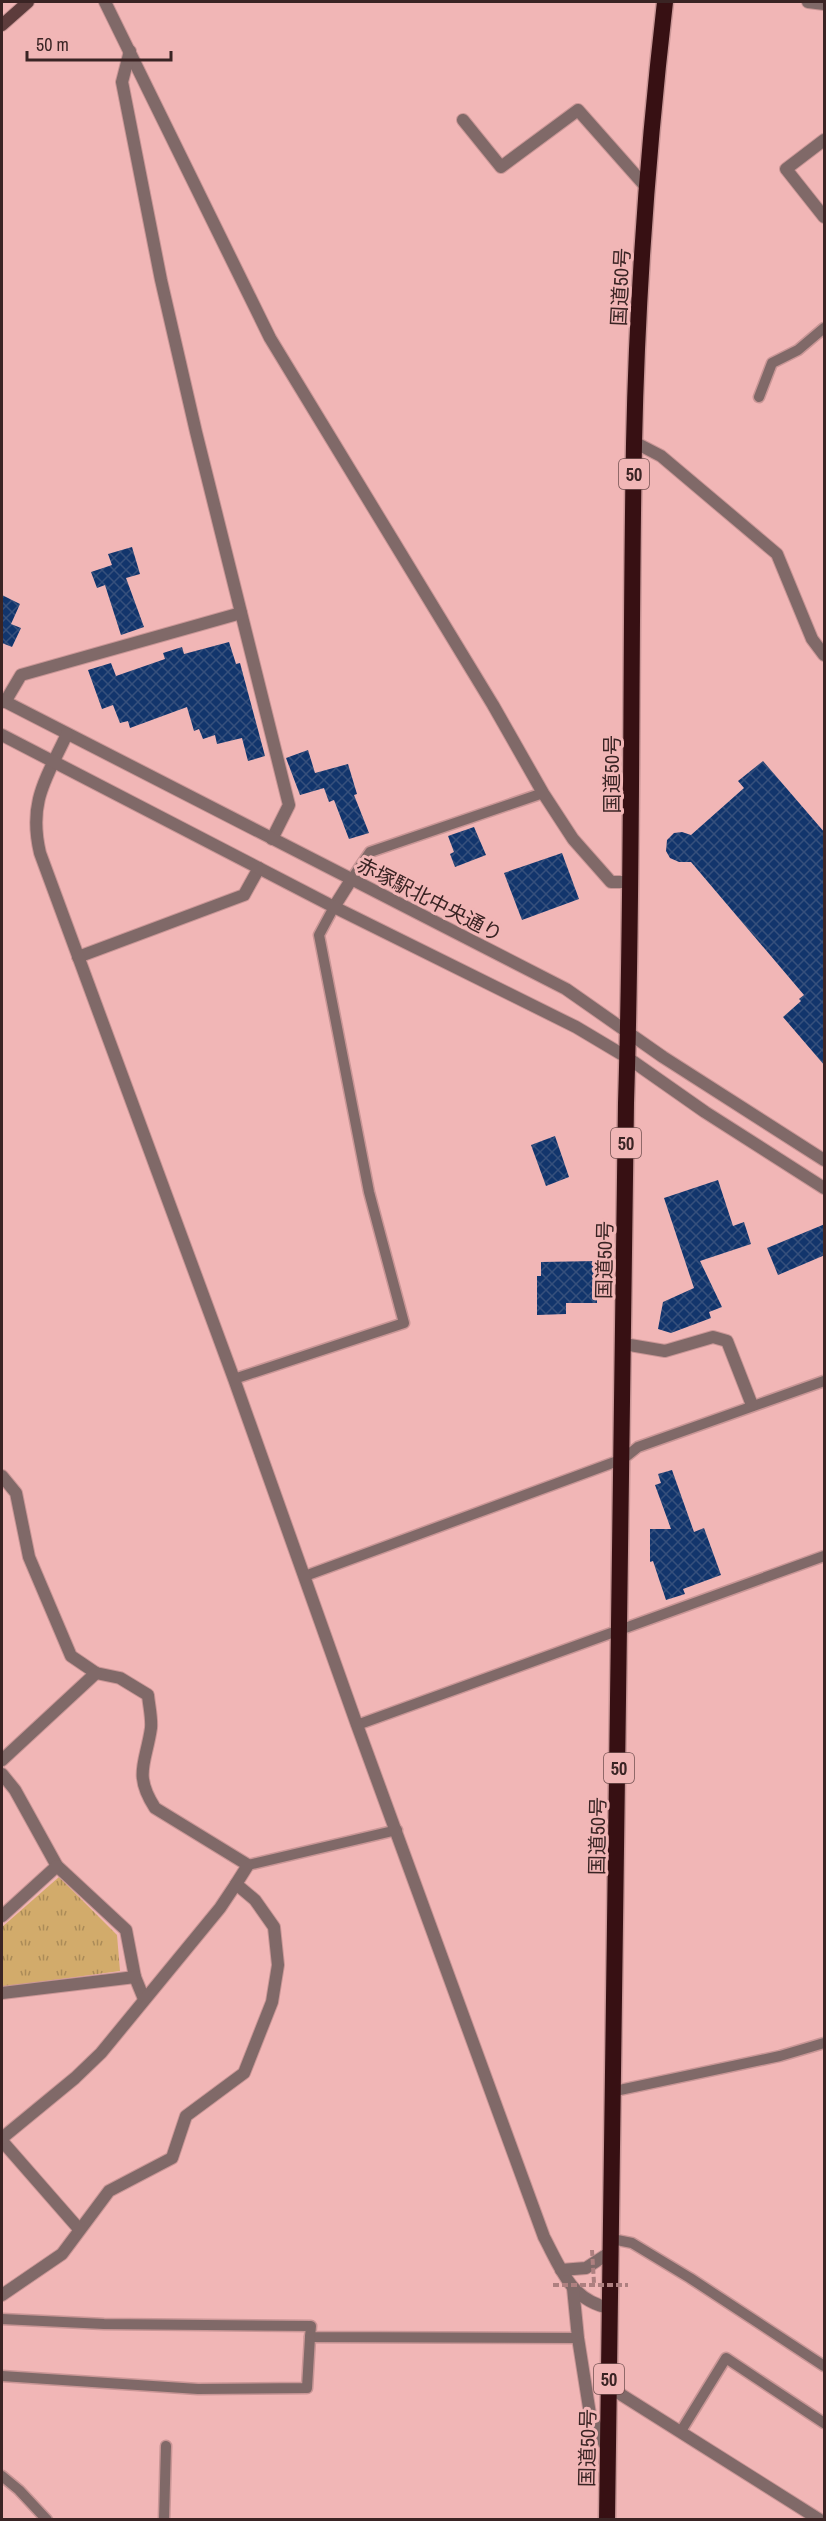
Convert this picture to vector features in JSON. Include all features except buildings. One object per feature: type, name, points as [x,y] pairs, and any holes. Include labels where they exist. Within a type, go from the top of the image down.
[{"type":"highway","name":"国道50号","points":[[608,2520],[631,882],[634,442],[647,188],[665,2]]},
{"type":"main road","points":[[2,25],[28,2]]},
{"type":"street","points":[[105,2],[270,338],[493,705],[543,794],[573,839],[611,882],[631,882]]},
{"type":"street","points":[[808,2],[825,4]]},
{"type":"street","points":[[130,51],[122,82],[161,280],[289,805],[272,839]]},
{"type":"street","points":[[463,120],[501,167],[578,110],[647,188]]},
{"type":"street","points":[[825,140],[786,169],[825,217]]},
{"type":"street","points":[[634,442],[661,456],[777,554],[813,639],[825,655]]},
{"type":"street","points":[[3,701],[21,675],[241,613]]},
{"type":"street","name":"赤塚駅北中央通り","points":[[3,701],[566,989],[825,1160]]},
{"type":"street","points":[[67,734],[38,799],[35,831],[40,853],[234,1379],[357,1725],[544,2237],[573,2288],[588,2302],[610,2308]]},
{"type":"street","points":[[2,735],[334,907],[576,1028],[628,1058],[705,1112],[825,1188]]},
{"type":"street","points":[[78,957],[243,895],[259,867]]},
{"type":"street","points":[[334,907],[351,880]]},
{"type":"street","points":[[624,1344],[665,1351],[713,1337],[727,1341],[752,1405]]},
{"type":"street","points":[[2,1476],[16,1493],[29,1557],[71,1656],[96,1673],[120,1678],[148,1695],[151,1726],[141,1774],[146,1794],[155,1808],[248,1865],[220,1908],[101,2053],[75,2079],[2,2139],[79,2229]]},
{"type":"street","points":[[2,1760],[96,1673]]},
{"type":"street","points":[[2,1773],[15,1790],[57,1866],[126,1930],[135,1977],[144,1999]]},
{"type":"street","points":[[2,1916],[57,1866]]},
{"type":"street","points":[[2,2295],[62,2254],[109,2190],[172,2158],[186,2116],[244,2073],[272,2002],[278,1965],[274,1927],[255,1900],[236,1884]]},
{"type":"street","points":[[2,1994],[135,1977]]},
{"type":"street","points":[[561,2270],[586,2268],[612,2245]]},
{"type":"street","points":[[573,2288],[590,2414],[608,2450]]},
{"type":"street","points":[[609,2387],[820,2520]]},
{"type":"lane","points":[[759,397],[772,363],[798,350],[825,328]]},
{"type":"lane","points":[[351,880],[370,852],[543,794]]},
{"type":"lane","points":[[234,1379],[404,1323],[369,1192],[319,935],[334,907]]},
{"type":"lane","points":[[305,1576],[623,1459],[638,1447],[825,1380]]},
{"type":"lane","points":[[357,1725],[825,1556]]},
{"type":"lane","points":[[248,1865],[397,1830]]},
{"type":"lane","points":[[615,2091],[780,2056],[825,2043]]},
{"type":"lane","points":[[612,2245],[632,2243],[825,2366]]},
{"type":"lane","points":[[2,2319],[104,2324],[310,2326],[307,2388],[198,2389],[2,2376]]},
{"type":"lane","points":[[310,2337],[578,2338]]},
{"type":"lane","points":[[681,2431],[726,2358],[825,2423]]},
{"type":"lane","points":[[164,2520],[166,2446]]},
{"type":"lane","points":[[2,2476],[19,2490],[47,2520]]},
{"type":"path","points":[[592,2250],[594,2283]]},
{"type":"path","points":[[553,2285],[628,2284]]},
{"type":"green space","points":[[59,1877],[117,1935],[120,1971],[2,1987],[2,1927]]}]
